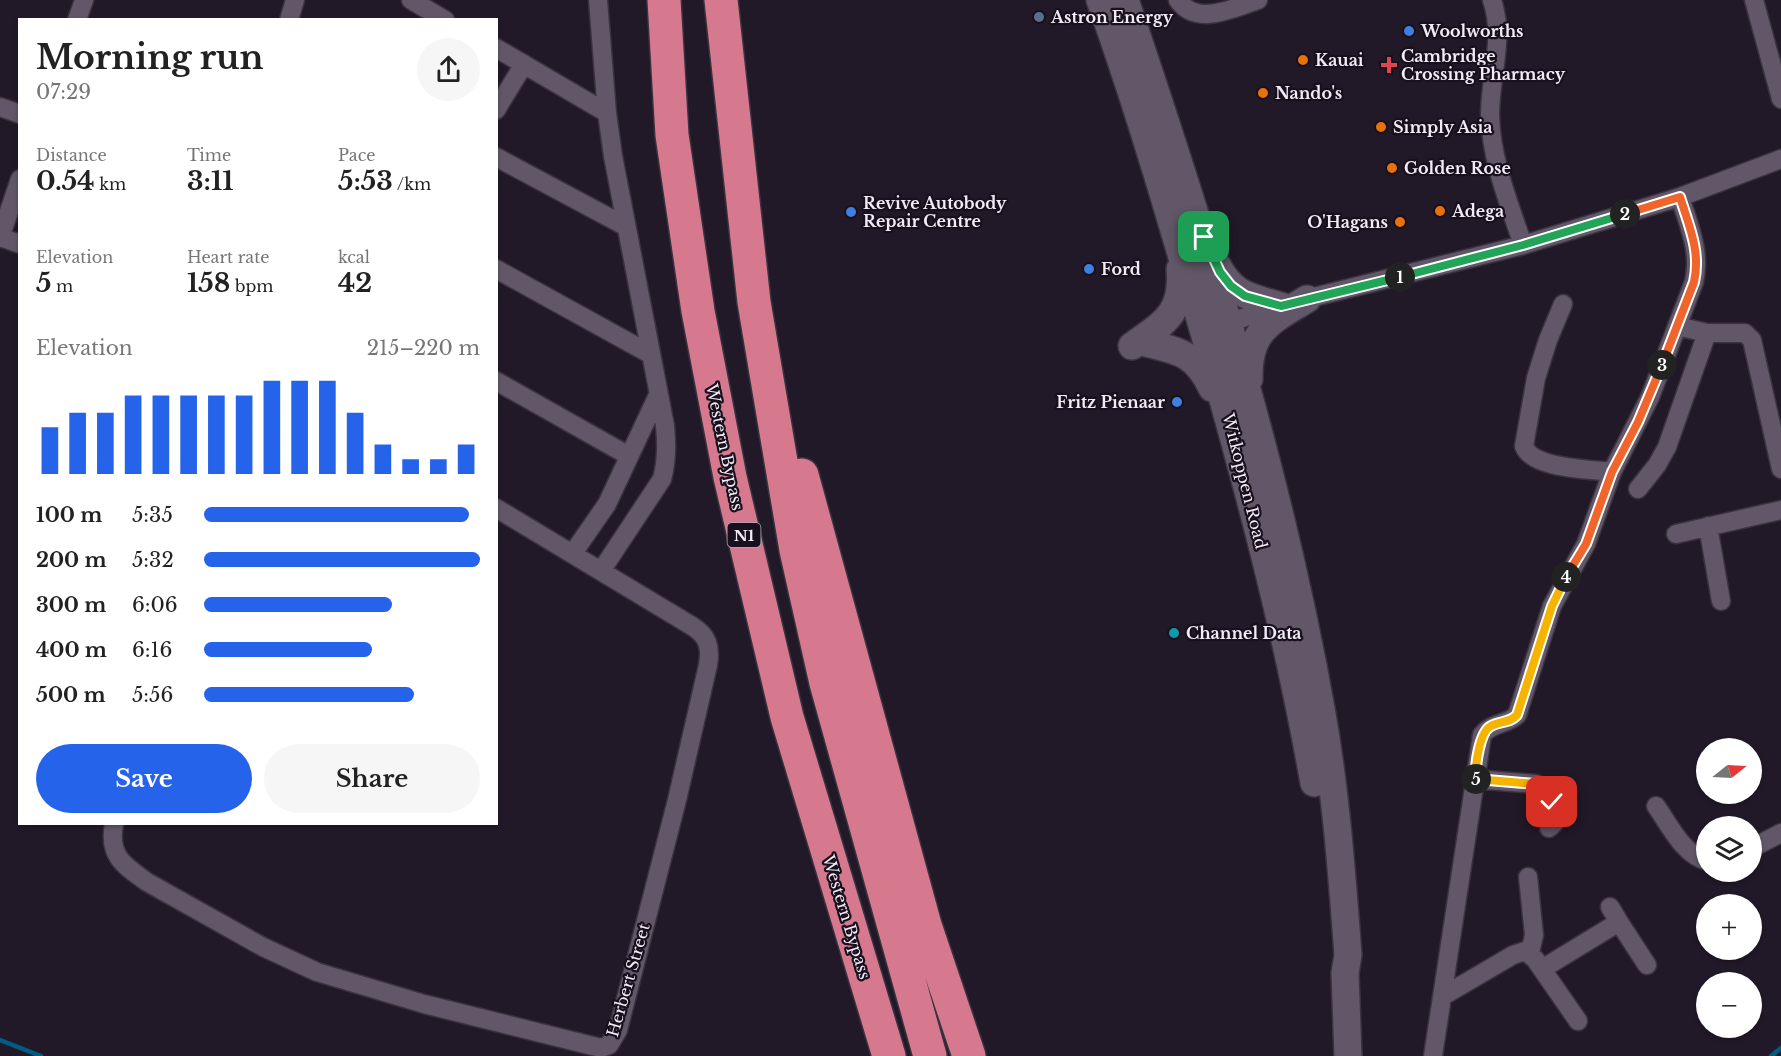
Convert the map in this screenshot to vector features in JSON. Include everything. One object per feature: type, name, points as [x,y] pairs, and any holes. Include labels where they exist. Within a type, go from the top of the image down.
[{"type":"highway","name":"Western Bypass","points":[[664,0],[672,135],[698,311],[730,477],[787,717],[889,1056]]},
{"type":"highway","points":[[721,0],[752,291],[796,550],[826,683],[930,1056]]},
{"type":"highway","points":[[761,342],[796,454],[924,925],[969,1056]]},
{"type":"highway","points":[[877,1019],[883,1056]]},
{"type":"main road","name":"Witkoppen Road","points":[[1100,0],[1129,82],[1172,220],[1253,411],[1297,592],[1322,716],[1331,779],[1348,955],[1346,973],[1348,1056]]},
{"type":"main road","name":"Witkoppen Road","points":[[1125,0],[1204,237],[1232,429],[1302,717],[1328,865],[1339,957],[1346,973]]},
{"type":"main road","points":[[1172,220],[1181,276],[1178,303],[1163,324],[1139,345],[1182,353],[1198,364],[1208,378],[1232,429]]},
{"type":"main road","points":[[1204,237],[1220,272],[1231,286],[1245,296],[1281,306]]},
{"type":"main road","points":[[1253,411],[1249,365],[1253,344],[1273,321],[1307,299]]},
{"type":"street","points":[[77,18],[84,0]]},
{"type":"street","points":[[290,18],[296,0]]},
{"type":"street","points":[[411,0],[442,18]]},
{"type":"street","points":[[598,0],[607,113],[625,226],[667,444],[667,463],[662,479],[601,571]]},
{"type":"street","points":[[1178,0],[1192,12],[1208,15],[1258,0]]},
{"type":"street","points":[[1492,0],[1498,24],[1491,89],[1490,116],[1493,141],[1500,174],[1523,245]]},
{"type":"street","points":[[1754,0],[1781,99]]},
{"type":"street","points":[[498,49],[607,113]]},
{"type":"street","points":[[498,107],[524,64]]},
{"type":"street","points":[[0,107],[18,113]]},
{"type":"street","points":[[498,158],[625,226]]},
{"type":"street","points":[[1216,326],[1307,299],[1523,245],[1680,197],[1781,159]]},
{"type":"street","points":[[18,185],[0,237],[18,243]]},
{"type":"street","points":[[1433,1056],[1482,735],[1491,726],[1514,718],[1520,709],[1552,606],[1586,544],[1612,472],[1650,396],[1677,326],[1697,269],[1697,256],[1680,197]]},
{"type":"street","points":[[498,270],[650,354]]},
{"type":"street","points":[[1563,304],[1536,378],[1524,446],[1526,453],[1548,464],[1612,472]]},
{"type":"street","points":[[1677,326],[1707,333],[1745,333],[1752,340],[1773,392],[1781,469]]},
{"type":"street","points":[[1638,489],[1657,465],[1667,447],[1707,333]]},
{"type":"street","points":[[498,382],[629,456]]},
{"type":"street","points":[[573,553],[607,504],[658,395]]},
{"type":"street","name":"Herbert Street","points":[[114,825],[112,846],[118,859],[131,871],[263,947],[317,972],[424,1004],[582,1044],[601,1048],[609,1045],[618,1030],[710,655],[706,638],[701,632],[498,509]]},
{"type":"street","points":[[1676,534],[1781,510]]},
{"type":"street","points":[[1708,526],[1721,601]]},
{"type":"street","points":[[1475,779],[1536,784],[1542,787],[1557,813],[1556,821],[1549,828]]},
{"type":"street","points":[[1656,806],[1687,849],[1696,856]]},
{"type":"street","points":[[1762,843],[1781,833]]},
{"type":"street","points":[[1528,877],[1534,929],[1530,953]]},
{"type":"street","points":[[1542,969],[1615,915],[1647,965]]},
{"type":"street","points":[[1443,996],[1513,955],[1525,951],[1530,953],[1578,1021]]},
{"type":"waterway","points":[[0,1040],[41,1056]]},
{"type":"waterway","points":[[1771,1056],[1781,1048]]},
{"type":"place","name":"Astron Energy","points":[[1039,17]]},
{"type":"place","name":"Woolworths","points":[[1409,31]]},
{"type":"place","name":"Kauai","points":[[1303,60]]},
{"type":"place","name":"Cambridge Crossing Pharmacy","points":[[1389,65]]},
{"type":"place","name":"Nando's","points":[[1263,93]]},
{"type":"place","name":"Simply Asia","points":[[1381,127]]},
{"type":"place","name":"Golden Rose","points":[[1392,168]]},
{"type":"place","name":"Adega","points":[[1440,211]]},
{"type":"place","name":"Revive Autobody Repair Centre","points":[[851,212]]},
{"type":"place","name":"O'Hagans","points":[[1400,222]]},
{"type":"place","name":"Ford","points":[[1089,269]]},
{"type":"place","name":"Fritz Pienaar","points":[[1177,402]]},
{"type":"place","name":"Channel Data","points":[[1174,633]]},
{"type":"route","points":[[1204,237],[1220,272],[1231,286],[1245,296],[1281,306],[1523,245],[1680,197],[1697,256],[1694,282],[1650,396],[1612,472],[1586,544],[1552,606],[1520,709],[1514,718],[1491,726],[1482,735],[1475,779],[1536,784],[1542,787],[1552,802]]}]
